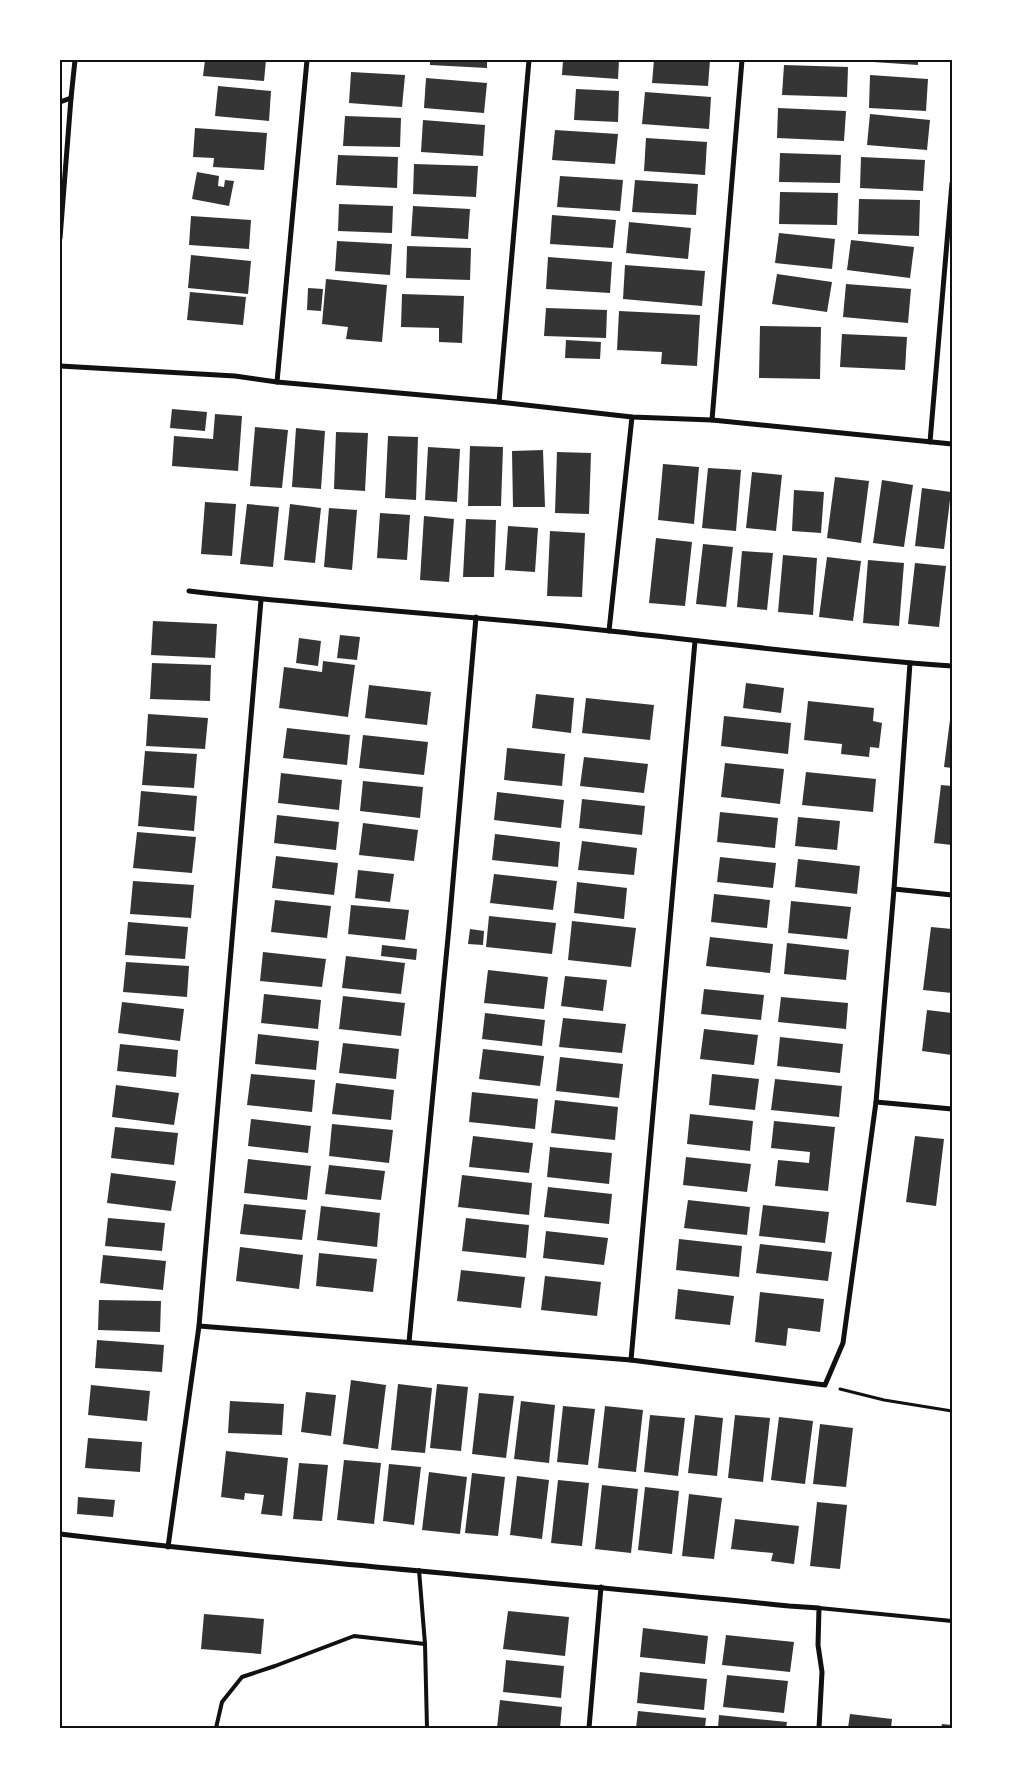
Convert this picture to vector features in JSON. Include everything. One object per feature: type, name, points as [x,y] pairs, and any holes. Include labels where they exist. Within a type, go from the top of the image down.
[{"type":"street","points":[[60,238],[75,60]]},
{"type":"street","points":[[278,382],[307,60]]},
{"type":"street","points":[[499,402],[529,60]]},
{"type":"street","points":[[712,420],[742,60]]},
{"type":"street","points":[[60,102],[71,98]]},
{"type":"street","points":[[930,442],[952,183]]},
{"type":"street","points":[[60,366],[235,376],[278,382],[499,402],[632,417],[712,420],[952,444]]},
{"type":"street","points":[[610,631],[632,417]]},
{"type":"street","points":[[189,591],[261,600],[476,618],[952,666]]},
{"type":"street","points":[[168,1547],[199,1326],[261,600]]},
{"type":"street","points":[[409,1342],[476,618]]},
{"type":"street","points":[[632,1360],[695,641]]},
{"type":"street","points":[[199,1326],[632,1360],[825,1385],[843,1343],[876,1102],[910,663]]},
{"type":"street","points":[[894,889],[952,895]]},
{"type":"street","points":[[876,1102],[952,1109]]},
{"type":"street","points":[[60,1534],[168,1547],[819,1608],[818,1645],[822,1672],[819,1728]]},
{"type":"street","points":[[589,1728],[601,1587]]},
{"type":"lane","points":[[419,1570],[427,1728]]},
{"type":"lane","points":[[819,1608],[952,1621]]},
{"type":"lane","points":[[216,1728],[222,1702],[242,1677],[354,1636],[424,1644]]},
{"type":"path","points":[[825,1385],[884,1400],[952,1411]]},
{"type":"building","points":[[205,60],[266,60],[264,81],[203,76]]},
{"type":"building","points":[[430,60],[487,60],[487,68],[430,65]]},
{"type":"building","points":[[563,60],[619,60],[618,79],[562,75]]},
{"type":"building","points":[[654,60],[710,60],[708,86],[652,83]]},
{"type":"building","points":[[874,60],[918,60],[918,65],[873,62]]},
{"type":"building","points":[[784,65],[848,67],[847,97],[782,95]]},
{"type":"building","points":[[351,72],[405,75],[402,107],[349,103]]},
{"type":"building","points":[[870,75],[928,79],[926,111],[869,108]]},
{"type":"building","points":[[426,78],[487,83],[484,113],[424,108]]},
{"type":"building","points":[[218,86],[271,91],[269,121],[215,116]]},
{"type":"building","points":[[576,89],[619,91],[618,122],[574,120]]},
{"type":"building","points":[[645,92],[711,97],[709,129],[642,124]]},
{"type":"building","points":[[778,108],[846,111],[844,141],[777,138]]},
{"type":"building","points":[[870,114],[930,120],[927,150],[867,145]]},
{"type":"building","points":[[345,116],[401,118],[400,147],[343,146]]},
{"type":"building","points":[[423,120],[485,125],[483,156],[421,152]]},
{"type":"building","points":[[195,128],[267,133],[264,170],[213,167],[214,158],[193,157]]},
{"type":"building","points":[[555,130],[618,134],[615,164],[552,160]]},
{"type":"building","points":[[646,138],[707,142],[705,175],[644,171]]},
{"type":"building","points":[[780,153],[841,155],[840,183],[779,182]]},
{"type":"building","points":[[338,155],[398,157],[397,188],[336,185]]},
{"type":"building","points":[[861,157],[925,160],[923,191],[860,188]]},
{"type":"building","points":[[414,164],[478,166],[476,197],[413,194]]},
{"type":"building","points":[[197,172],[219,176],[218,186],[224,187],[225,180],[234,181],[229,206],[192,199]]},
{"type":"building","points":[[560,176],[623,180],[620,211],[557,207]]},
{"type":"building","points":[[635,180],[698,184],[696,215],[632,212]]},
{"type":"building","points":[[780,192],[838,193],[837,225],[779,224]]},
{"type":"building","points":[[859,199],[920,200],[919,236],[858,234]]},
{"type":"building","points":[[339,204],[393,206],[392,233],[338,231]]},
{"type":"building","points":[[413,206],[470,209],[468,239],[411,236]]},
{"type":"building","points":[[552,215],[616,220],[613,248],[550,244]]},
{"type":"building","points":[[191,216],[251,220],[249,249],[189,245]]},
{"type":"building","points":[[629,222],[691,228],[688,259],[626,253]]},
{"type":"building","points":[[779,233],[835,239],[832,269],[775,263]]},
{"type":"building","points":[[851,240],[914,247],[910,278],[847,270]]},
{"type":"building","points":[[337,241],[392,244],[390,275],[335,271]]},
{"type":"building","points":[[407,246],[471,248],[470,280],[406,278]]},
{"type":"building","points":[[191,255],[251,261],[248,294],[188,288]]},
{"type":"building","points":[[548,257],[612,262],[610,293],[546,289]]},
{"type":"building","points":[[625,265],[705,271],[702,306],[623,299]]},
{"type":"building","points":[[777,274],[832,282],[827,312],[772,304]]},
{"type":"building","points":[[326,279],[387,285],[382,342],[346,339],[348,327],[322,324]]},
{"type":"building","points":[[846,284],[911,289],[908,323],[843,317]]},
{"type":"building","points":[[308,288],[323,289],[321,311],[307,310]]},
{"type":"building","points":[[190,292],[246,297],[243,325],[187,320]]},
{"type":"building","points":[[402,294],[464,296],[462,343],[439,342],[439,328],[401,327]]},
{"type":"building","points":[[546,308],[607,310],[606,338],[544,336]]},
{"type":"building","points":[[619,311],[700,315],[697,366],[661,364],[662,352],[617,350]]},
{"type":"building","points":[[760,326],[821,327],[820,379],[759,378]]},
{"type":"building","points":[[842,334],[907,337],[905,370],[840,367]]},
{"type":"building","points":[[566,340],[601,342],[600,359],[565,358]]},
{"type":"building","points":[[172,409],[207,412],[205,431],[170,428]]},
{"type":"building","points":[[215,414],[242,416],[238,471],[172,466],[174,436],[213,439]]},
{"type":"building","points":[[255,427],[288,430],[282,488],[250,486]]},
{"type":"building","points":[[296,428],[325,431],[321,489],[292,487]]},
{"type":"building","points":[[336,432],[368,433],[365,491],[334,489]]},
{"type":"building","points":[[388,436],[418,437],[416,500],[385,498]]},
{"type":"building","points":[[470,446],[503,447],[501,506],[468,506]]},
{"type":"building","points":[[428,447],[460,449],[457,502],[425,500]]},
{"type":"building","points":[[543,450],[545,507],[513,507],[512,451]]},
{"type":"building","points":[[557,452],[591,453],[589,514],[555,513]]},
{"type":"building","points":[[663,464],[699,467],[694,524],[658,520]]},
{"type":"building","points":[[708,468],[741,470],[736,531],[702,528]]},
{"type":"building","points":[[752,472],[782,475],[776,531],[746,528]]},
{"type":"building","points":[[835,477],[869,481],[861,543],[827,538]]},
{"type":"building","points":[[882,480],[913,485],[904,547],[873,543]]},
{"type":"building","points":[[922,488],[951,492],[944,549],[915,546]]},
{"type":"building","points":[[794,490],[824,492],[821,533],[792,531]]},
{"type":"building","points":[[205,502],[236,504],[232,556],[201,554]]},
{"type":"building","points":[[247,504],[279,507],[273,567],[240,564]]},
{"type":"building","points":[[290,504],[321,508],[315,563],[284,560]]},
{"type":"building","points":[[329,508],[357,510],[352,570],[324,567]]},
{"type":"building","points":[[380,513],[410,515],[407,560],[377,558]]},
{"type":"building","points":[[424,516],[454,519],[449,582],[420,580]]},
{"type":"building","points":[[466,519],[496,520],[494,577],[463,577]]},
{"type":"building","points":[[508,526],[538,528],[535,572],[505,570]]},
{"type":"building","points":[[550,531],[585,533],[582,597],[547,596]]},
{"type":"building","points":[[656,538],[692,542],[685,606],[649,603]]},
{"type":"building","points":[[703,544],[733,547],[726,607],[696,604]]},
{"type":"building","points":[[742,551],[773,553],[767,610],[737,607]]},
{"type":"building","points":[[783,555],[817,558],[813,615],[778,612]]},
{"type":"building","points":[[827,557],[861,561],[853,621],[819,617]]},
{"type":"building","points":[[868,560],[904,563],[899,626],[863,623]]},
{"type":"building","points":[[915,563],[946,566],[939,627],[908,624]]},
{"type":"building","points":[[153,621],[217,624],[215,658],[151,655]]},
{"type":"building","points":[[340,635],[360,637],[357,660],[337,658]]},
{"type":"building","points":[[299,638],[321,641],[318,666],[296,663]]},
{"type":"building","points":[[323,661],[355,665],[348,717],[279,708],[284,667],[322,672]]},
{"type":"building","points":[[152,663],[211,665],[210,701],[150,699]]},
{"type":"building","points":[[746,683],[784,688],[781,713],[743,708]]},
{"type":"building","points":[[369,685],[431,692],[427,725],[365,718]]},
{"type":"building","points":[[536,694],[574,698],[571,733],[532,728]]},
{"type":"building","points":[[586,698],[654,705],[650,740],[582,733]]},
{"type":"building","points":[[808,701],[874,708],[873,721],[882,723],[879,748],[870,747],[869,757],[841,754],[842,744],[804,740]]},
{"type":"building","points":[[952,712],[952,768],[944,767]]},
{"type":"building","points":[[148,714],[208,718],[205,749],[146,746]]},
{"type":"building","points":[[724,716],[791,723],[788,754],[721,746]]},
{"type":"building","points":[[287,728],[350,735],[347,765],[283,758]]},
{"type":"building","points":[[363,735],[428,742],[424,775],[359,768]]},
{"type":"building","points":[[507,748],[565,754],[562,786],[504,780]]},
{"type":"building","points":[[145,751],[197,754],[194,788],[142,785]]},
{"type":"building","points":[[584,757],[648,764],[644,793],[580,786]]},
{"type":"building","points":[[725,763],[784,769],[780,804],[721,797]]},
{"type":"building","points":[[806,772],[876,779],[873,812],[802,805]]},
{"type":"building","points":[[281,773],[342,780],[339,810],[278,803]]},
{"type":"building","points":[[363,781],[423,787],[420,818],[360,811]]},
{"type":"building","points":[[941,785],[952,786],[952,845],[934,843]]},
{"type":"building","points":[[141,791],[197,796],[194,831],[138,826]]},
{"type":"building","points":[[497,792],[564,800],[561,828],[494,820]]},
{"type":"building","points":[[582,799],[645,806],[642,835],[579,828]]},
{"type":"building","points":[[720,812],[778,818],[775,848],[717,842]]},
{"type":"building","points":[[277,815],[339,822],[336,850],[274,843]]},
{"type":"building","points":[[798,817],[840,821],[837,850],[795,846]]},
{"type":"building","points":[[363,823],[418,830],[414,861],[359,855]]},
{"type":"building","points":[[137,832],[196,837],[192,873],[133,868]]},
{"type":"building","points":[[495,834],[560,842],[558,867],[492,860]]},
{"type":"building","points":[[582,841],[637,848],[634,875],[578,870]]},
{"type":"building","points":[[276,856],[338,863],[334,895],[272,888]]},
{"type":"building","points":[[720,857],[776,863],[773,888],[717,882]]},
{"type":"building","points":[[798,859],[860,866],[857,894],[795,887]]},
{"type":"building","points":[[358,870],[394,874],[390,902],[355,898]]},
{"type":"building","points":[[494,874],[557,881],[553,910],[490,903]]},
{"type":"building","points":[[133,881],[194,885],[191,918],[130,914]]},
{"type":"building","points":[[577,882],[627,888],[624,919],[574,913]]},
{"type":"building","points":[[714,894],[770,900],[767,928],[711,922]]},
{"type":"building","points":[[275,900],[331,906],[327,938],[271,932]]},
{"type":"building","points":[[791,901],[851,907],[847,939],[788,933]]},
{"type":"building","points":[[351,905],[409,910],[405,940],[348,934]]},
{"type":"building","points":[[489,916],[556,923],[552,954],[486,947]]},
{"type":"building","points":[[572,921],[636,928],[631,967],[568,960]]},
{"type":"building","points":[[128,922],[188,927],[185,959],[125,955]]},
{"type":"building","points":[[931,927],[952,929],[952,993],[923,990]]},
{"type":"building","points":[[470,929],[484,931],[483,945],[468,944]]},
{"type":"building","points":[[710,937],[773,944],[770,973],[706,966]]},
{"type":"building","points":[[787,943],[849,950],[846,980],[784,974]]},
{"type":"building","points":[[382,945],[417,949],[416,960],[381,956]]},
{"type":"building","points":[[263,952],[326,959],[322,987],[260,981]]},
{"type":"building","points":[[346,956],[405,963],[401,994],[342,988]]},
{"type":"building","points":[[126,962],[189,966],[187,997],[123,992]]},
{"type":"building","points":[[488,970],[548,977],[544,1009],[484,1003]]},
{"type":"building","points":[[565,976],[607,980],[603,1011],[561,1006]]},
{"type":"building","points":[[704,989],[764,995],[761,1020],[701,1014]]},
{"type":"building","points":[[264,994],[321,1000],[318,1029],[261,1023]]},
{"type":"building","points":[[343,996],[405,1003],[401,1036],[339,1029]]},
{"type":"building","points":[[781,997],[848,1003],[846,1029],[778,1022]]},
{"type":"building","points":[[122,1002],[184,1009],[180,1041],[118,1033]]},
{"type":"building","points":[[927,1010],[952,1013],[952,1055],[922,1051]]},
{"type":"building","points":[[485,1013],[545,1020],[542,1046],[482,1039]]},
{"type":"building","points":[[563,1018],[626,1024],[622,1053],[559,1047]]},
{"type":"building","points":[[704,1029],[758,1035],[754,1065],[700,1059]]},
{"type":"building","points":[[258,1034],[319,1041],[316,1070],[255,1064]]},
{"type":"building","points":[[780,1037],[843,1044],[840,1073],[777,1066]]},
{"type":"building","points":[[343,1043],[399,1049],[396,1079],[339,1073]]},
{"type":"building","points":[[120,1044],[178,1050],[176,1077],[117,1071]]},
{"type":"building","points":[[483,1049],[544,1056],[540,1086],[479,1079]]},
{"type":"building","points":[[560,1057],[623,1064],[619,1098],[556,1091]]},
{"type":"building","points":[[251,1074],[315,1080],[312,1112],[247,1105]]},
{"type":"building","points":[[712,1074],[759,1079],[755,1110],[709,1105]]},
{"type":"building","points":[[775,1079],[842,1086],[839,1117],[771,1110]]},
{"type":"building","points":[[336,1083],[394,1090],[391,1120],[332,1114]]},
{"type":"building","points":[[116,1085],[179,1093],[174,1125],[112,1117]]},
{"type":"building","points":[[472,1092],[538,1099],[535,1129],[469,1122]]},
{"type":"building","points":[[555,1100],[618,1107],[615,1140],[551,1133]]},
{"type":"building","points":[[690,1114],[753,1121],[750,1151],[687,1144]]},
{"type":"building","points":[[251,1119],[311,1126],[308,1153],[248,1146]]},
{"type":"building","points":[[774,1121],[835,1127],[828,1191],[775,1186],[778,1160],[809,1163],[810,1152],[771,1148]]},
{"type":"building","points":[[332,1124],[393,1130],[389,1163],[329,1156]]},
{"type":"building","points":[[115,1127],[178,1133],[174,1165],[111,1158]]},
{"type":"building","points":[[473,1136],[533,1143],[529,1173],[469,1167]]},
{"type":"building","points":[[915,1136],[944,1139],[936,1206],[906,1202]]},
{"type":"building","points":[[550,1147],[612,1153],[609,1184],[547,1177]]},
{"type":"building","points":[[686,1157],[751,1164],[747,1192],[683,1185]]},
{"type":"building","points":[[248,1159],[311,1166],[307,1200],[244,1193]]},
{"type":"building","points":[[329,1165],[385,1171],[381,1200],[325,1194]]},
{"type":"building","points":[[111,1173],[176,1181],[171,1211],[107,1203]]},
{"type":"building","points":[[462,1175],[532,1183],[529,1215],[458,1207]]},
{"type":"building","points":[[548,1187],[612,1194],[609,1224],[544,1217]]},
{"type":"building","points":[[688,1200],[750,1207],[747,1235],[684,1228]]},
{"type":"building","points":[[244,1204],[306,1210],[302,1240],[240,1234]]},
{"type":"building","points":[[763,1205],[829,1212],[825,1243],[759,1236]]},
{"type":"building","points":[[321,1206],[380,1213],[377,1247],[317,1240]]},
{"type":"building","points":[[108,1218],[165,1223],[162,1251],[105,1246]]},
{"type":"building","points":[[466,1218],[529,1225],[526,1258],[462,1251]]},
{"type":"building","points":[[546,1231],[608,1238],[604,1265],[543,1258]]},
{"type":"building","points":[[679,1239],[742,1246],[739,1277],[676,1270]]},
{"type":"building","points":[[760,1244],[832,1252],[828,1281],[756,1273]]},
{"type":"building","points":[[240,1247],[303,1255],[299,1289],[236,1281]]},
{"type":"building","points":[[319,1253],[377,1259],[373,1292],[316,1286]]},
{"type":"building","points":[[103,1255],[166,1261],[163,1290],[100,1283]]},
{"type":"building","points":[[461,1270],[525,1277],[521,1308],[457,1301]]},
{"type":"building","points":[[545,1276],[601,1282],[597,1316],[541,1310]]},
{"type":"building","points":[[678,1289],[734,1296],[730,1325],[675,1319]]},
{"type":"building","points":[[760,1292],[824,1299],[820,1332],[788,1328],[786,1346],[755,1342]]},
{"type":"building","points":[[99,1300],[161,1301],[160,1332],[98,1330]]},
{"type":"building","points":[[97,1340],[164,1345],[162,1372],[95,1368]]},
{"type":"building","points":[[351,1380],[386,1385],[378,1449],[343,1444]]},
{"type":"building","points":[[398,1384],[432,1388],[425,1453],[391,1450]]},
{"type":"building","points":[[437,1384],[468,1387],[461,1451],[430,1448]]},
{"type":"building","points":[[91,1385],[150,1391],[147,1421],[88,1415]]},
{"type":"building","points":[[306,1392],[336,1395],[331,1436],[301,1432]]},
{"type":"building","points":[[479,1393],[514,1396],[506,1458],[472,1454]]},
{"type":"building","points":[[230,1401],[284,1404],[282,1435],[228,1433]]},
{"type":"building","points":[[521,1401],[555,1405],[549,1463],[514,1459]]},
{"type":"building","points":[[563,1406],[595,1409],[588,1465],[557,1462]]},
{"type":"building","points":[[605,1406],[643,1410],[636,1472],[598,1468]]},
{"type":"building","points":[[650,1415],[685,1418],[678,1476],[644,1472]]},
{"type":"building","points":[[695,1415],[723,1418],[717,1476],[688,1473]]},
{"type":"building","points":[[735,1415],[770,1418],[763,1482],[728,1478]]},
{"type":"building","points":[[779,1417],[813,1421],[805,1484],[771,1480]]},
{"type":"building","points":[[820,1424],[853,1428],[846,1487],[813,1484]]},
{"type":"building","points":[[88,1438],[142,1442],[140,1472],[85,1468]]},
{"type":"building","points":[[226,1451],[288,1458],[282,1516],[261,1514],[264,1495],[245,1493],[244,1500],[221,1497]]},
{"type":"building","points":[[344,1460],[381,1463],[374,1524],[337,1520]]},
{"type":"building","points":[[299,1463],[328,1465],[322,1521],[293,1519]]},
{"type":"building","points":[[389,1464],[421,1467],[414,1525],[383,1521]]},
{"type":"building","points":[[429,1472],[467,1477],[460,1534],[422,1530]]},
{"type":"building","points":[[472,1473],[505,1477],[498,1536],[465,1533]]},
{"type":"building","points":[[517,1476],[549,1480],[542,1539],[510,1535]]},
{"type":"building","points":[[558,1480],[589,1483],[582,1546],[551,1543]]},
{"type":"building","points":[[602,1485],[638,1489],[631,1553],[595,1549]]},
{"type":"building","points":[[645,1487],[679,1491],[672,1554],[638,1550]]},
{"type":"building","points":[[689,1494],[722,1498],[714,1559],[682,1556]]},
{"type":"building","points":[[78,1497],[115,1500],[113,1517],[77,1514]]},
{"type":"building","points":[[817,1502],[847,1505],[840,1569],[810,1566]]},
{"type":"building","points":[[735,1519],[799,1526],[794,1564],[771,1561],[773,1553],[731,1549]]},
{"type":"building","points":[[508,1611],[569,1617],[565,1656],[503,1649]]},
{"type":"building","points":[[204,1614],[264,1619],[261,1654],[201,1649]]},
{"type":"building","points":[[643,1628],[708,1636],[705,1664],[640,1657]]},
{"type":"building","points":[[726,1635],[794,1642],[790,1672],[722,1665]]},
{"type":"building","points":[[506,1660],[564,1666],[561,1698],[503,1692]]},
{"type":"building","points":[[640,1672],[707,1679],[704,1710],[637,1703]]},
{"type":"building","points":[[727,1675],[788,1681],[784,1713],[723,1707]]},
{"type":"building","points":[[500,1700],[562,1707],[560,1728],[497,1728]]},
{"type":"building","points":[[638,1711],[706,1718],[705,1728],[636,1728]]},
{"type":"building","points":[[850,1714],[892,1719],[891,1728],[848,1728]]},
{"type":"building","points":[[719,1715],[787,1722],[786,1728],[718,1728]]},
{"type":"building","points":[[942,1724],[952,1725],[952,1728],[941,1728]]}]
